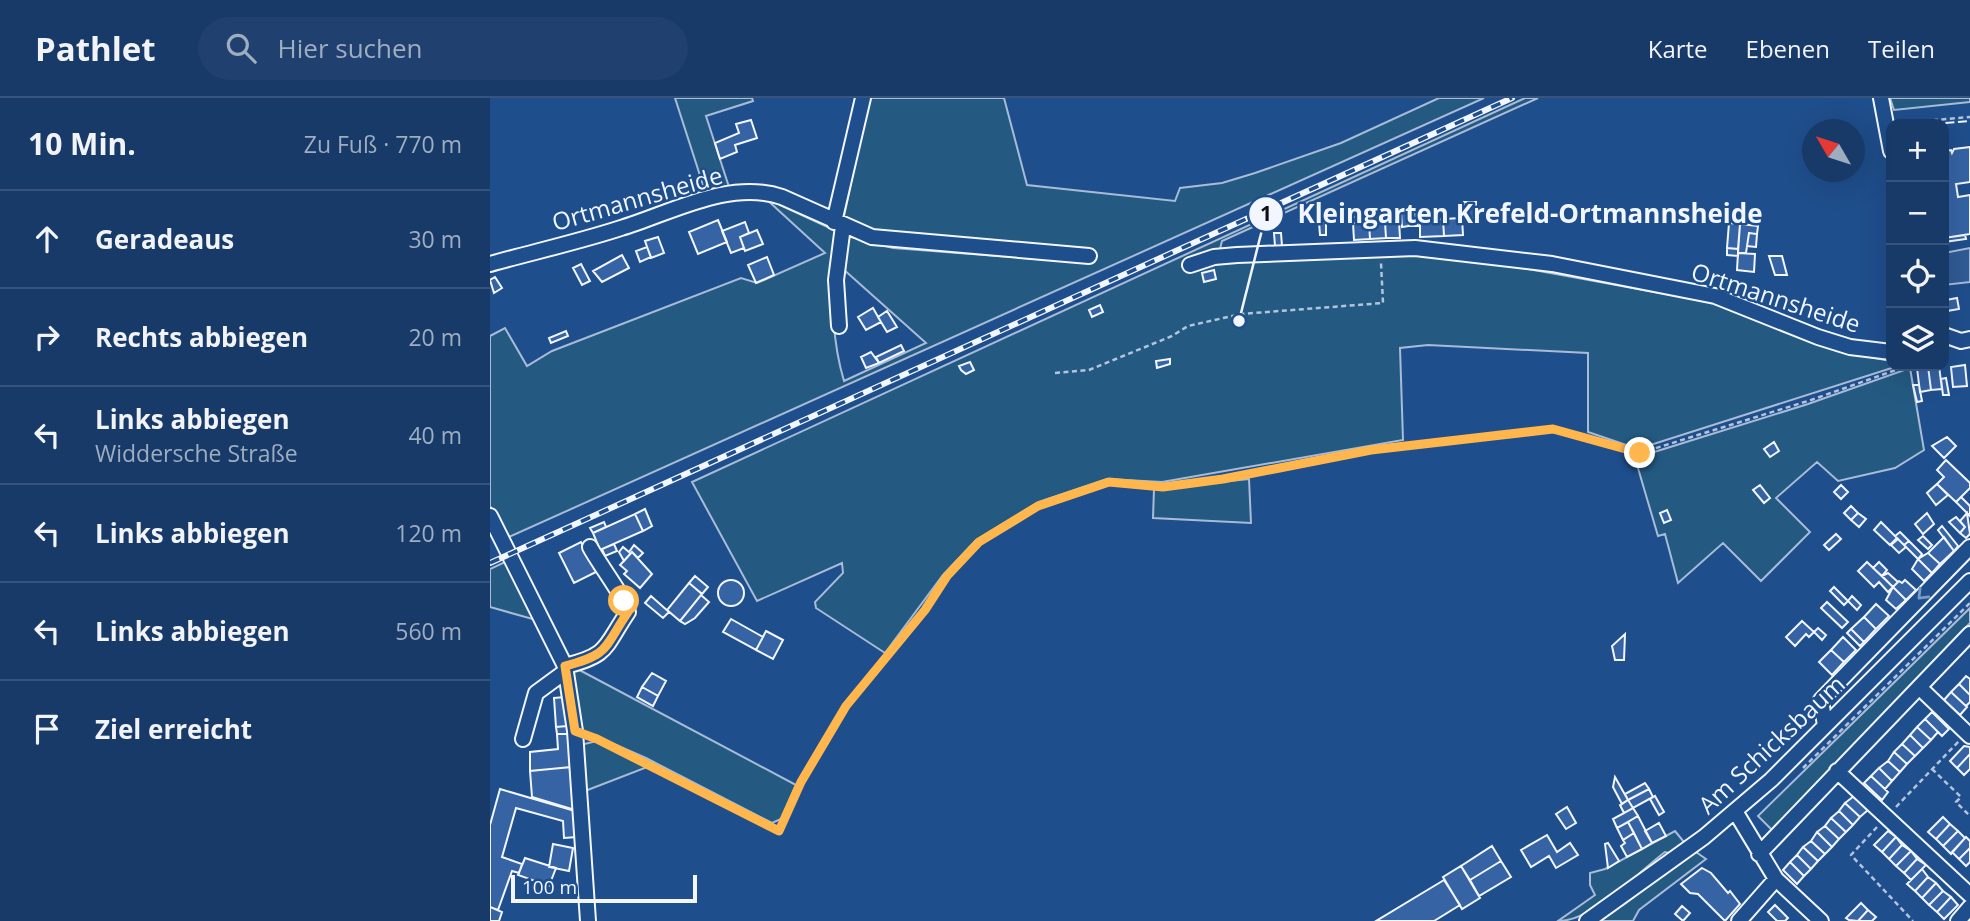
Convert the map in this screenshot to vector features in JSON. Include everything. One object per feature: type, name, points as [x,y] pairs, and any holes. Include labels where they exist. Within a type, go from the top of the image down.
[{"type":"street","points":[[839,326],[836,280],[839,224],[863,98]]},
{"type":"street","points":[[1881,98],[1886,128]]},
{"type":"street","name":"Ortmannsheide","points":[[490,264],[621,228],[725,194],[769,192],[872,237],[1089,256]]},
{"type":"street","name":"Ortmannsheide","points":[[1190,265],[1214,257],[1237,255],[1380,249],[1415,248],[1490,255],[1702,293],[1752,309],[1850,347],[1886,351]]},
{"type":"street","points":[[1949,337],[1961,341],[1970,340]]},
{"type":"street","points":[[490,516],[566,668],[575,731],[588,921]]},
{"type":"street","points":[[523,739],[536,693],[566,668],[592,660],[601,654],[628,612],[628,607],[590,547]]},
{"type":"street","points":[[1825,726],[1821,700],[1970,547]]},
{"type":"street","name":"Am Schicksbaum","points":[[1587,921],[1735,811],[1825,726],[1970,581]]},
{"type":"street","points":[[1759,854],[1970,634]]},
{"type":"street","points":[[1919,687],[1970,736]]},
{"type":"street","points":[[1838,771],[1970,895]]},
{"type":"street","points":[[1735,811],[1776,879],[1821,921]]},
{"type":"street","points":[[1739,921],[1776,879]]},
{"type":"street","points":[[1958,921],[1970,907]]},
{"type":"path","points":[[1885,124],[1970,117]]},
{"type":"path","points":[[1055,373],[1089,370],[1172,336],[1188,326],[1241,314],[1383,303],[1380,249]]},
{"type":"path","points":[[575,731],[597,739],[779,831],[801,782],[846,706],[925,610],[947,576],[979,542],[1038,506],[1109,482],[1163,487],[1250,474],[1371,450],[1553,429],[1640,453],[1811,400],[1893,371]]},
{"type":"path","points":[[1932,769],[1961,797],[1956,803],[1970,816]]},
{"type":"shaded area","points":[[675,98],[752,98],[753,101],[706,116],[729,187],[706,194]]},
{"type":"shaded area","points":[[869,98],[1004,98],[1027,185],[1175,201],[1180,188],[1222,183],[1255,173],[1341,143],[1439,98],[1484,98],[509,537],[490,506],[490,336],[505,328],[527,366],[552,351],[741,278],[757,283],[825,253],[765,198],[847,236],[893,248],[1089,263],[889,234],[843,221]],"holes":[[[833,260],[926,343],[844,381],[835,336]]]},
{"type":"shaded area","points":[[1525,98],[1538,98],[1222,241],[1219,253],[1183,263],[1186,270],[1227,261],[1415,254],[1484,261],[1715,303],[1759,317],[1837,351],[1886,360],[1886,370],[1638,449],[1588,432],[1588,353],[1428,345],[1400,348],[1403,440],[1162,482],[1107,479],[1039,502],[976,540],[943,575],[885,653],[816,608],[815,602],[843,573],[842,563],[757,601],[692,482]]},
{"type":"shaded area","points":[[1890,98],[1970,98],[1970,102],[1894,110]]},
{"type":"shaded area","points":[[1970,248],[1970,282],[1949,284],[1949,252]]},
{"type":"shaded area","points":[[1902,371],[1911,371],[1924,450],[1895,468],[1838,481],[1817,462],[1776,498],[1810,532],[1761,581],[1723,543],[1678,583],[1665,534],[1658,536],[1635,458],[1808,404]]},
{"type":"shaded area","points":[[1249,479],[1251,523],[1153,518],[1154,489]]},
{"type":"shaded area","points":[[505,562],[536,620],[490,607],[490,569]]},
{"type":"shaded area","points":[[1970,608],[1970,623],[1773,831],[1758,816]]},
{"type":"shaded area","points":[[570,665],[796,785],[781,819],[772,823],[646,758],[577,728]]},
{"type":"shaded area","points":[[597,741],[650,766],[585,791],[580,745]]},
{"type":"shaded area","points":[[1675,831],[1684,842],[1669,853],[1665,852],[1600,905],[1572,919],[1558,921],[1595,895],[1590,885],[1590,873],[1605,869]]},
{"type":"shaded area","points":[[1696,852],[1706,859],[1639,910],[1633,921],[1598,921]]},
{"type":"building","points":[[751,120],[757,138],[735,145],[737,152],[720,159],[715,143],[739,133],[736,124]]},
{"type":"building","points":[[1970,147],[1970,182],[1956,184],[1958,197],[1970,195],[1970,234],[1949,237],[1949,150],[1952,153],[1954,149]]},
{"type":"building","points":[[1464,202],[1476,202],[1476,218],[1464,219]]},
{"type":"building","points":[[1415,212],[1418,226],[1409,226],[1407,213]]},
{"type":"building","points":[[1401,213],[1407,213],[1409,226],[1402,227]]},
{"type":"building","points":[[1353,217],[1385,218],[1385,222],[1353,223]]},
{"type":"building","points":[[1462,218],[1463,235],[1444,236],[1443,219]]},
{"type":"building","points":[[1443,219],[1444,236],[1420,237],[1420,220]]},
{"type":"building","points":[[718,220],[727,242],[698,254],[689,232]]},
{"type":"building","points":[[1326,221],[1326,235],[1320,235],[1319,222]]},
{"type":"building","points":[[1399,221],[1400,238],[1386,238],[1385,222]]},
{"type":"building","points":[[745,222],[749,233],[740,237],[744,248],[731,253],[722,231]]},
{"type":"building","points":[[1369,222],[1370,239],[1354,240],[1353,223]]},
{"type":"building","points":[[1369,222],[1385,222],[1386,238],[1370,239]]},
{"type":"building","points":[[1729,223],[1740,224],[1738,249],[1727,248]]},
{"type":"building","points":[[1740,224],[1758,226],[1757,234],[1749,233],[1746,253],[1738,253]]},
{"type":"building","points":[[757,230],[763,244],[745,251],[740,237]]},
{"type":"building","points":[[1274,233],[1281,233],[1282,246],[1275,246]]},
{"type":"building","points":[[1749,233],[1757,234],[1756,247],[1747,246]]},
{"type":"building","points":[[1965,235],[1966,239],[1949,241],[1949,237]]},
{"type":"building","points":[[658,237],[664,253],[651,258],[645,241]]},
{"type":"building","points":[[647,247],[651,257],[640,262],[636,251]]},
{"type":"building","points":[[1727,248],[1738,249],[1738,256],[1727,255]]},
{"type":"building","points":[[1738,253],[1755,254],[1754,272],[1737,270]]},
{"type":"building","points":[[622,255],[629,268],[602,282],[593,271]]},
{"type":"building","points":[[1769,256],[1782,256],[1787,275],[1775,275]]},
{"type":"building","points":[[767,257],[774,275],[756,283],[748,265]]},
{"type":"building","points":[[581,264],[590,281],[582,285],[573,268]]},
{"type":"building","points":[[1214,270],[1216,279],[1204,282],[1202,273]]},
{"type":"building","points":[[495,277],[502,288],[494,293],[490,280]]},
{"type":"building","points":[[1957,298],[1959,309],[1949,311],[1949,299]]},
{"type":"building","points":[[1100,305],[1103,312],[1092,317],[1089,310]]},
{"type":"building","points":[[873,308],[881,322],[866,330],[858,317]]},
{"type":"building","points":[[887,311],[897,327],[887,332],[878,317]]},
{"type":"building","points":[[566,331],[568,336],[551,343],[549,338]]},
{"type":"building","points":[[901,345],[904,351],[879,363],[876,357]]},
{"type":"building","points":[[871,352],[879,363],[866,368],[861,357]]},
{"type":"building","points":[[1170,359],[1170,364],[1157,368],[1156,361]]},
{"type":"building","points":[[970,362],[974,370],[966,374],[959,366]]},
{"type":"building","points":[[1965,365],[1967,386],[1953,387],[1951,367]]},
{"type":"building","points":[[1917,371],[1929,371],[1931,390],[1920,392]]},
{"type":"building","points":[[1929,371],[1940,371],[1942,389],[1931,390]]},
{"type":"building","points":[[1946,378],[1949,395],[1943,395],[1941,379]]},
{"type":"building","points":[[1913,385],[1919,385],[1922,401],[1917,402]]},
{"type":"building","points":[[1947,437],[1956,446],[1944,458],[1932,446]]},
{"type":"building","points":[[1774,442],[1779,451],[1770,457],[1764,449]]},
{"type":"building","points":[[1946,460],[1970,483],[1970,488],[1956,502],[1937,484],[1944,477],[1937,470]]},
{"type":"building","points":[[1937,484],[1948,495],[1936,505],[1927,493]]},
{"type":"building","points":[[1760,485],[1770,498],[1764,503],[1753,490]]},
{"type":"building","points":[[1841,485],[1848,492],[1841,499],[1834,492]]},
{"type":"building","points":[[1961,497],[1970,506],[1970,516],[1956,502]]},
{"type":"building","points":[[1851,506],[1858,513],[1851,520],[1844,513]]},
{"type":"building","points":[[645,509],[652,526],[643,531],[635,514]]},
{"type":"building","points":[[1667,510],[1671,520],[1664,523],[1660,513]]},
{"type":"building","points":[[1858,513],[1866,519],[1859,527],[1851,520]]},
{"type":"building","points":[[1927,513],[1934,524],[1923,534],[1915,524]]},
{"type":"building","points":[[1967,513],[1970,534],[1966,538],[1960,533],[1965,527],[1960,521]]},
{"type":"building","points":[[635,514],[643,531],[600,550],[593,533]]},
{"type":"building","points":[[1956,517],[1965,527],[1960,533],[1949,522]]},
{"type":"building","points":[[604,522],[606,527],[593,533],[590,528]]},
{"type":"building","points":[[1881,522],[1897,538],[1890,545],[1874,530]]},
{"type":"building","points":[[1942,526],[1958,546],[1954,551],[1938,530]]},
{"type":"building","points":[[1900,532],[1909,541],[1904,545],[1895,536]]},
{"type":"building","points":[[1836,534],[1841,539],[1829,550],[1824,545]]},
{"type":"building","points":[[1923,536],[1932,545],[1928,549],[1918,540]]},
{"type":"building","points":[[1944,537],[1954,551],[1940,564],[1928,553]]},
{"type":"building","points":[[1898,539],[1906,547],[1899,553],[1891,545]]},
{"type":"building","points":[[1909,541],[1922,554],[1918,559],[1904,545]]},
{"type":"building","points":[[581,542],[596,572],[574,583],[559,553]]},
{"type":"building","points":[[614,544],[617,551],[605,556],[602,549]]},
{"type":"building","points":[[634,545],[643,553],[638,558],[632,552],[624,561],[619,552],[623,547],[629,552]]},
{"type":"building","points":[[632,552],[652,574],[640,588],[624,574],[627,571],[620,565]]},
{"type":"building","points":[[1928,553],[1940,564],[1932,573],[1918,559]]},
{"type":"building","points":[[1918,559],[1932,573],[1924,581],[1912,569]]},
{"type":"building","points":[[1867,562],[1893,587],[1888,592],[1879,582],[1874,587],[1858,571]]},
{"type":"building","points":[[1879,562],[1887,570],[1882,576],[1873,568]]},
{"type":"building","points":[[1888,573],[1898,582],[1893,587],[1882,576]]},
{"type":"building","points":[[695,576],[708,587],[702,594],[689,583]]},
{"type":"building","points":[[731,580],[740,584],[744,593],[740,602],[731,606],[722,602],[718,593],[722,584]]},
{"type":"building","points":[[1905,580],[1916,590],[1906,600],[1893,587],[1899,581],[1902,583]]},
{"type":"building","points":[[689,583],[702,594],[680,621],[667,610]]},
{"type":"building","points":[[1834,587],[1848,601],[1844,605],[1830,591]]},
{"type":"building","points":[[1893,587],[1906,600],[1896,609],[1886,600]]},
{"type":"building","points":[[701,595],[709,602],[695,618],[685,624],[680,621]]},
{"type":"building","points":[[651,596],[669,612],[663,618],[645,603]]},
{"type":"building","points":[[1852,596],[1861,605],[1857,610],[1848,601]]},
{"type":"building","points":[[1827,602],[1848,622],[1842,628],[1821,608]]},
{"type":"building","points":[[1876,604],[1889,616],[1876,629],[1864,617]]},
{"type":"building","points":[[1864,617],[1876,629],[1864,642],[1851,629]]},
{"type":"building","points":[[731,619],[763,637],[756,650],[723,632]]},
{"type":"building","points":[[1802,621],[1814,632],[1809,637],[1806,634],[1795,646],[1786,637]]},
{"type":"building","points":[[1818,628],[1826,635],[1822,640],[1814,632]]},
{"type":"building","points":[[1851,629],[1864,642],[1860,646],[1847,633]]},
{"type":"building","points":[[766,631],[783,640],[773,659],[756,650]]},
{"type":"building","points":[[1625,634],[1624,660],[1615,660],[1612,646]]},
{"type":"building","points":[[1843,637],[1856,650],[1844,662],[1831,650]]},
{"type":"building","points":[[1831,650],[1844,662],[1832,675],[1819,662]]},
{"type":"building","points":[[652,673],[666,681],[658,696],[642,687]]},
{"type":"building","points":[[1966,676],[1970,679],[1970,695],[1959,684]]},
{"type":"building","points":[[1959,684],[1970,695],[1970,702],[1966,706],[1951,692]]},
{"type":"building","points":[[642,687],[658,696],[653,706],[637,697]]},
{"type":"building","points":[[1951,692],[1967,707],[1960,715],[1944,700]]},
{"type":"building","points":[[565,697],[567,726],[556,727],[554,698]]},
{"type":"building","points":[[1932,712],[1949,729],[1942,736],[1925,719]]},
{"type":"building","points":[[1925,719],[1938,732],[1931,740],[1917,727]]},
{"type":"building","points":[[567,726],[568,734],[557,734],[556,727]]},
{"type":"building","points":[[1917,727],[1931,740],[1923,748],[1910,735]]},
{"type":"building","points":[[557,734],[568,734],[571,767],[530,771],[530,752],[558,749]]},
{"type":"building","points":[[1910,735],[1923,748],[1915,756],[1902,744]]},
{"type":"building","points":[[1902,744],[1915,756],[1907,764],[1894,752]]},
{"type":"building","points":[[1964,746],[1970,747],[1970,754],[1957,768],[1950,761]]},
{"type":"building","points":[[1894,752],[1907,764],[1900,772],[1888,761]]},
{"type":"building","points":[[1970,754],[1970,769],[1964,775],[1957,768]]},
{"type":"building","points":[[1888,761],[1900,772],[1892,781],[1879,768]]},
{"type":"building","points":[[571,767],[575,810],[532,797],[530,771]]},
{"type":"building","points":[[1879,768],[1892,781],[1885,789],[1871,776]]},
{"type":"building","points":[[1871,776],[1888,792],[1882,800],[1864,783]]},
{"type":"building","points":[[1615,777],[1628,800],[1622,804],[1613,787]]},
{"type":"building","points":[[1645,783],[1649,789],[1628,800],[1625,794]]},
{"type":"building","points":[[500,789],[575,811],[577,837],[564,838],[563,821],[516,808],[502,857],[522,864],[519,873],[512,871],[498,910],[490,907],[490,825]]},
{"type":"building","points":[[1649,789],[1653,797],[1633,808],[1628,800]]},
{"type":"building","points":[[1655,796],[1664,812],[1659,815],[1650,799]]},
{"type":"building","points":[[1854,796],[1868,810],[1860,817],[1845,803]]},
{"type":"building","points":[[1628,800],[1633,808],[1624,813],[1620,805]]},
{"type":"building","points":[[1845,803],[1860,817],[1853,825],[1839,811]]},
{"type":"building","points":[[1567,807],[1576,823],[1566,829],[1556,814]]},
{"type":"building","points":[[1633,808],[1638,816],[1617,828],[1613,819]]},
{"type":"building","points":[[1839,811],[1853,825],[1846,832],[1831,818]]},
{"type":"building","points":[[1638,816],[1652,843],[1642,849],[1628,822]]},
{"type":"building","points":[[1943,817],[1950,824],[1936,839],[1928,832]]},
{"type":"building","points":[[1831,818],[1846,832],[1839,839],[1825,826]]},
{"type":"building","points":[[1628,822],[1634,833],[1623,840],[1617,828]]},
{"type":"building","points":[[1659,823],[1666,836],[1652,843],[1645,831]]},
{"type":"building","points":[[1950,824],[1958,831],[1943,846],[1936,839]]},
{"type":"building","points":[[1825,826],[1839,839],[1832,847],[1817,832]]},
{"type":"building","points":[[1888,831],[1896,837],[1882,852],[1874,845]]},
{"type":"building","points":[[1958,831],[1965,838],[1951,854],[1943,846]]},
{"type":"building","points":[[1817,832],[1832,847],[1825,854],[1811,841]]},
{"type":"building","points":[[1634,833],[1642,849],[1627,857],[1621,846],[1625,843],[1623,840]]},
{"type":"building","points":[[1547,835],[1557,852],[1570,843],[1578,855],[1556,868],[1549,856],[1531,867],[1521,850]]},
{"type":"building","points":[[1896,837],[1902,845],[1889,859],[1882,852]]},
{"type":"building","points":[[1966,837],[1970,841],[1970,848],[1959,859],[1952,852]]},
{"type":"building","points":[[1811,841],[1825,854],[1818,861],[1803,847]]},
{"type":"building","points":[[1608,843],[1619,861],[1608,868],[1605,844]]},
{"type":"building","points":[[553,844],[573,848],[569,871],[549,867]]},
{"type":"building","points":[[1902,845],[1911,851],[1896,866],[1889,859]]},
{"type":"building","points":[[1492,846],[1501,861],[1470,880],[1461,866]]},
{"type":"building","points":[[1803,847],[1818,861],[1811,869],[1797,855]]},
{"type":"building","points":[[1970,848],[1970,862],[1966,866],[1959,859]]},
{"type":"building","points":[[1911,851],[1917,859],[1904,873],[1896,866]]},
{"type":"building","points":[[1797,855],[1811,869],[1804,876],[1790,862]]},
{"type":"building","points":[[525,858],[556,868],[549,886],[518,875]]},
{"type":"building","points":[[1917,859],[1926,865],[1911,880],[1904,873]]},
{"type":"building","points":[[1501,861],[1511,877],[1479,896],[1470,880]]},
{"type":"building","points":[[1790,862],[1804,876],[1797,884],[1783,870]]},
{"type":"building","points":[[1461,866],[1480,898],[1462,909],[1443,877]]},
{"type":"building","points":[[1702,868],[1711,873],[1728,893],[1730,891],[1740,904],[1725,921],[1698,894],[1690,893],[1681,884]]},
{"type":"building","points":[[1922,869],[1928,877],[1915,891],[1907,884]]},
{"type":"building","points":[[1928,877],[1936,883],[1922,898],[1915,891]]},
{"type":"building","points":[[1444,880],[1460,905],[1434,921],[1376,921]]},
{"type":"building","points":[[1936,883],[1943,891],[1929,905],[1922,898]]},
{"type":"building","points":[[1943,891],[1951,897],[1937,912],[1929,905]]},
{"type":"building","points":[[1951,897],[1958,905],[1944,919],[1937,912]]},
{"type":"building","points":[[1861,903],[1868,910],[1858,921],[1846,918]]},
{"type":"building","points":[[1775,905],[1788,918],[1785,921],[1777,921],[1768,912]]},
{"type":"building","points":[[1682,906],[1690,913],[1683,921],[1675,914]]},
{"type":"building","points":[[490,907],[502,912],[499,921],[490,921]]},
{"type":"building","points":[[1868,910],[1876,917],[1872,921],[1858,921]]},
{"type":"railway","points":[[490,563],[1512,98]]},
{"type":"fence","points":[[1949,123],[1970,121]]},
{"type":"place","name":"Kleingarten Krefeld-Ortmannsheide","points":[[1239,321]]},
{"type":"route","points":[[624,601],[628,612],[601,654],[592,660],[565,666],[575,731],[597,739],[779,831],[801,782],[846,706],[925,610],[947,576],[979,542],[1038,506],[1109,482],[1163,487],[1223,479],[1371,450],[1553,429],[1640,453]]}]
